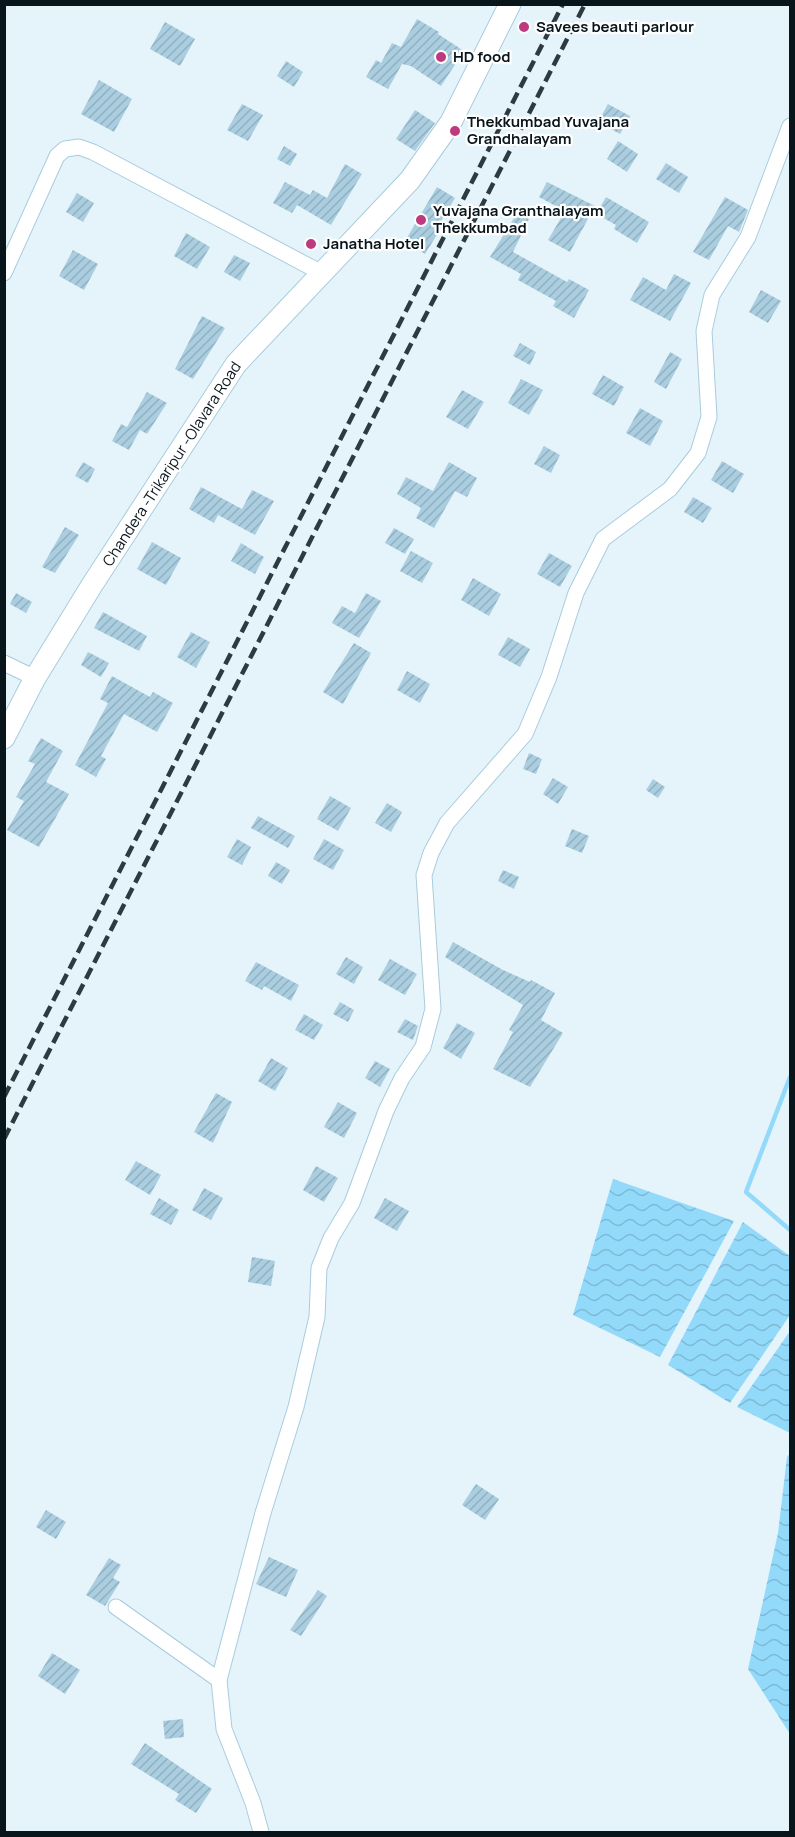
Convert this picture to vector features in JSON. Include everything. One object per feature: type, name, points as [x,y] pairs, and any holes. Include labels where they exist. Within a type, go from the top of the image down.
[{"type":"main road","name":"Chandera -Trikaripur -Olavara Road","points":[[4,738],[35,678],[92,585],[237,364],[320,272],[349,245],[410,180],[450,122],[510,4]]},
{"type":"street","points":[[261,1833],[224,1729],[219,1680],[263,1513],[296,1407],[317,1317],[319,1268],[331,1238],[352,1203],[386,1111],[402,1078],[423,1047],[426,1038],[433,1009],[424,875],[431,853],[447,823],[525,734],[549,677],[576,593],[603,539],[670,489],[698,453],[709,417],[704,331],[712,295],[748,237],[790,126]]},
{"type":"street","points":[[4,273],[57,156],[65,149],[79,147],[93,152],[320,272]]},
{"type":"street","points":[[4,663],[35,678]]},
{"type":"street","points":[[116,1607],[219,1680]]},
{"type":"water","points":[[613,1179],[734,1221],[660,1357],[573,1315]]},
{"type":"water","points":[[743,1222],[790,1256],[790,1315],[730,1403],[668,1365]]},
{"type":"water","points":[[790,1331],[790,1433],[737,1407]]},
{"type":"water","points":[[790,1453],[790,1734],[748,1669],[778,1533],[787,1457]]},
{"type":"building","points":[[417,19],[464,51],[441,86],[411,66],[402,64],[388,89],[366,77],[376,60],[381,63],[392,43],[401,47]]},
{"type":"building","points":[[165,22],[195,39],[180,66],[150,49]]},
{"type":"building","points":[[286,61],[303,72],[294,87],[277,76]]},
{"type":"building","points":[[99,80],[132,99],[114,132],[81,114]]},
{"type":"building","points":[[242,104],[263,115],[248,141],[227,130]]},
{"type":"building","points":[[608,104],[630,116],[620,134],[598,122]]},
{"type":"building","points":[[415,110],[435,123],[415,151],[396,139]]},
{"type":"building","points":[[618,141],[638,154],[627,172],[607,159]]},
{"type":"building","points":[[284,146],[297,154],[290,166],[277,159]]},
{"type":"building","points":[[666,163],[688,177],[679,193],[656,179]]},
{"type":"building","points":[[345,164],[362,174],[331,225],[297,205],[292,213],[273,203],[285,182],[310,195],[313,190],[327,198]]},
{"type":"building","points":[[547,182],[595,206],[570,252],[548,240],[565,211],[539,197]]},
{"type":"building","points":[[437,187],[455,198],[440,223],[443,225],[425,254],[405,241]]},
{"type":"building","points":[[77,193],[94,203],[83,222],[66,212]]},
{"type":"building","points":[[606,197],[649,222],[637,243],[614,229],[616,225],[596,214]]},
{"type":"building","points":[[725,197],[748,210],[739,232],[728,226],[709,260],[693,252]]},
{"type":"building","points":[[517,213],[529,219],[513,252],[567,282],[569,279],[589,290],[574,318],[553,306],[556,301],[518,280],[521,274],[490,257]]},
{"type":"building","points":[[186,233],[210,247],[197,269],[174,256]]},
{"type":"building","points":[[73,250],[98,264],[84,290],[59,276]]},
{"type":"building","points":[[234,255],[250,263],[240,281],[224,272]]},
{"type":"building","points":[[674,274],[691,283],[670,321],[630,300],[643,277],[666,290]]},
{"type":"building","points":[[761,290],[781,301],[768,323],[749,312]]},
{"type":"building","points":[[202,316],[225,328],[193,379],[175,369]]},
{"type":"building","points":[[520,343],[536,352],[530,365],[513,356]]},
{"type":"building","points":[[670,352],[682,359],[666,389],[654,382]]},
{"type":"building","points":[[603,375],[624,387],[614,406],[592,394]]},
{"type":"building","points":[[521,379],[543,390],[529,415],[508,403]]},
{"type":"building","points":[[462,390],[484,402],[468,429],[446,417]]},
{"type":"building","points":[[147,392],[167,403],[147,434],[140,430],[129,450],[112,441],[121,424],[127,427]]},
{"type":"building","points":[[640,408],[663,421],[650,446],[626,433]]},
{"type":"building","points":[[544,446],[560,455],[551,473],[534,464]]},
{"type":"building","points":[[722,461],[744,474],[733,493],[711,480]]},
{"type":"building","points":[[83,462],[95,469],[88,483],[75,476]]},
{"type":"building","points":[[449,462],[477,478],[467,497],[455,491],[434,528],[416,518],[421,508],[397,494],[406,477],[433,491]]},
{"type":"building","points":[[201,487],[242,509],[252,490],[274,501],[255,535],[218,515],[214,523],[189,509]]},
{"type":"building","points":[[693,497],[712,508],[703,523],[684,512]]},
{"type":"building","points":[[65,527],[79,535],[55,573],[42,567]]},
{"type":"building","points":[[394,528],[414,539],[405,554],[385,543]]},
{"type":"building","points":[[152,542],[181,558],[166,585],[137,569]]},
{"type":"building","points":[[241,543],[264,557],[255,574],[231,561]]},
{"type":"building","points":[[411,551],[433,563],[422,583],[400,571]]},
{"type":"building","points":[[549,553],[572,566],[560,587],[537,574]]},
{"type":"building","points":[[473,578],[501,594],[489,616],[461,600]]},
{"type":"building","points":[[16,593],[32,602],[26,613],[10,604]]},
{"type":"building","points":[[366,593],[381,601],[359,638],[332,623],[342,606],[355,613]]},
{"type":"building","points":[[103,612],[147,636],[139,651],[94,628]]},
{"type":"building","points":[[191,632],[210,642],[196,668],[177,657]]},
{"type":"building","points":[[508,637],[530,649],[520,667],[498,655]]},
{"type":"building","points":[[354,643],[371,653],[343,704],[323,692]]},
{"type":"building","points":[[88,652],[109,663],[101,677],[81,665]]},
{"type":"building","points":[[407,671],[430,684],[420,703],[397,690]]},
{"type":"building","points":[[112,676],[150,697],[153,692],[173,703],[157,732],[124,714],[101,756],[106,759],[96,777],[75,765],[108,703],[100,699]]},
{"type":"building","points":[[41,738],[63,751],[46,782],[69,794],[39,847],[7,830],[24,801],[16,797],[35,764],[28,761]]},
{"type":"building","points":[[529,753],[542,759],[536,774],[523,769]]},
{"type":"building","points":[[553,778],[568,787],[558,804],[543,794]]},
{"type":"building","points":[[653,779],[665,787],[658,798],[646,790]]},
{"type":"building","points":[[330,796],[351,808],[338,831],[317,819]]},
{"type":"building","points":[[387,803],[402,812],[391,832],[375,823]]},
{"type":"building","points":[[258,816],[295,836],[288,848],[251,828]]},
{"type":"building","points":[[572,829],[589,836],[582,853],[565,846]]},
{"type":"building","points":[[237,839],[251,847],[242,865],[227,857]]},
{"type":"building","points":[[324,839],[344,850],[333,870],[313,859]]},
{"type":"building","points":[[276,862],[290,870],[282,884],[268,876]]},
{"type":"building","points":[[503,870],[519,877],[514,889],[498,881]]},
{"type":"building","points":[[453,942],[503,970],[530,982],[531,980],[555,993],[541,1020],[563,1033],[530,1087],[493,1069],[513,1032],[509,1030],[523,1005],[445,957]]},
{"type":"building","points":[[346,957],[363,967],[354,984],[336,974]]},
{"type":"building","points":[[390,959],[417,974],[405,995],[378,980]]},
{"type":"building","points":[[256,962],[299,985],[291,1001],[264,986],[262,990],[245,981]]},
{"type":"building","points":[[340,1002],[354,1010],[348,1022],[333,1014]]},
{"type":"building","points":[[304,1014],[323,1025],[314,1040],[295,1030]]},
{"type":"building","points":[[405,1019],[418,1026],[413,1040],[397,1032]]},
{"type":"building","points":[[457,1023],[475,1033],[461,1059],[443,1048]]},
{"type":"building","points":[[271,1058],[288,1068],[275,1091],[258,1081]]},
{"type":"building","points":[[375,1061],[390,1069],[380,1087],[365,1078]]},
{"type":"building","points":[[216,1093],[232,1102],[213,1143],[194,1132]]},
{"type":"building","points":[[338,1102],[357,1113],[344,1138],[324,1127]]},
{"type":"building","points":[[136,1161],[161,1175],[150,1195],[125,1180]]},
{"type":"building","points":[[316,1166],[338,1178],[324,1202],[303,1190]]},
{"type":"building","points":[[204,1188],[223,1198],[211,1220],[192,1210]]},
{"type":"building","points":[[159,1198],[179,1210],[171,1225],[150,1214]]},
{"type":"building","points":[[385,1198],[409,1211],[397,1231],[374,1218]]},
{"type":"building","points":[[252,1257],[275,1261],[271,1286],[248,1282]]},
{"type":"building","points":[[476,1484],[499,1499],[485,1520],[462,1505]]},
{"type":"building","points":[[46,1510],[66,1522],[56,1539],[36,1527]]},
{"type":"building","points":[[269,1557],[298,1570],[286,1597],[256,1584]]},
{"type":"building","points":[[109,1558],[121,1565],[113,1578],[120,1582],[105,1606],[86,1595]]},
{"type":"building","points":[[318,1590],[327,1596],[301,1636],[290,1630]]},
{"type":"building","points":[[52,1653],[80,1670],[65,1694],[38,1676]]},
{"type":"building","points":[[183,1719],[184,1737],[165,1739],[163,1721]]},
{"type":"building","points":[[145,1743],[212,1789],[196,1813],[175,1800],[179,1794],[131,1764]]},
{"type":"waterway","points":[[790,1077],[746,1192],[790,1230]]},
{"type":"railway","points":[[4,1097],[563,4]]},
{"type":"railway","points":[[4,1139],[585,4]]},
{"type":"place","name":"Savees beauti parlour","points":[[524,27]]},
{"type":"place","name":"HD food","points":[[441,57]]},
{"type":"place","name":"Thekkumbad Yuvajana Grandhalayam","points":[[455,131]]},
{"type":"place","name":"Yuvajana Granthalayam Thekkumbad","points":[[421,220]]},
{"type":"place","name":"Janatha Hotel","points":[[311,244]]}]
